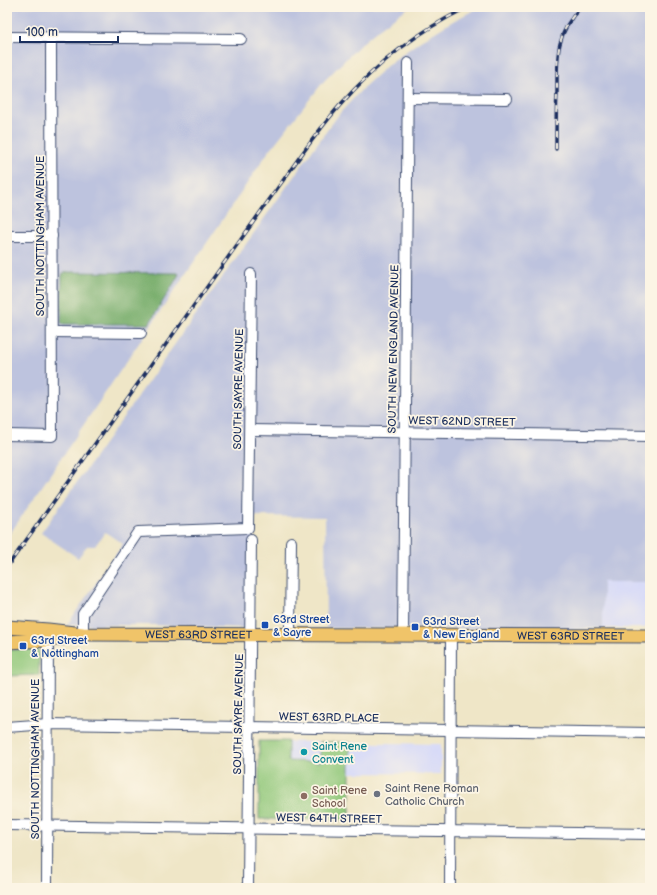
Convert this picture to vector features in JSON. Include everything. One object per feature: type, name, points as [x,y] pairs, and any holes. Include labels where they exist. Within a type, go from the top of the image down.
[{"type":"main road","name":"WEST 63RD STREET","points":[[7,627],[48,635]]},
{"type":"main road","name":"WEST 63RD STREET","points":[[7,642],[48,635],[83,634],[650,636]]},
{"type":"street","points":[[7,37],[240,39]]},
{"type":"street","name":"SOUTH NOTTINGHAM AVENUE","points":[[7,435],[52,436],[51,37]]},
{"type":"street","name":"SOUTH NEW ENGLAND AVENUE","points":[[403,635],[408,63]]},
{"type":"street","points":[[408,98],[507,99]]},
{"type":"street","points":[[7,236],[52,236]]},
{"type":"street","name":"SOUTH SAYRE AVENUE","points":[[83,634],[83,614],[138,532],[248,528],[251,274]]},
{"type":"street","points":[[52,332],[141,333]]},
{"type":"street","name":"WEST 62ND STREET","points":[[250,430],[650,436]]},
{"type":"street","name":"SOUTH SAYRE AVENUE","points":[[248,888],[251,540]]},
{"type":"street","points":[[290,634],[291,542]]},
{"type":"street","name":"SOUTH NOTTINGHAM AVENUE","points":[[47,888],[48,635]]},
{"type":"street","points":[[450,888],[451,635]]},
{"type":"street","name":"WEST 63RD PLACE","points":[[7,727],[48,724],[650,733]]},
{"type":"street","name":"WEST 64TH STREET","points":[[7,825],[650,834]]},
{"type":"shaded area","points":[[7,7],[409,7],[361,44],[324,81],[269,151],[7,538]]},
{"type":"shaded area","points":[[480,7],[650,7],[650,582],[603,582],[603,628],[326,628],[325,517],[253,516],[252,628],[152,625],[67,625],[123,544],[105,532],[95,546],[87,546],[78,558],[41,533],[340,113],[365,86],[390,63],[419,42],[453,21]]},
{"type":"shaded area","points":[[603,582],[650,582],[649,626],[643,628],[603,628]]},
{"type":"shaded area","name":"Saint Rene School","points":[[259,741],[441,744],[441,774],[350,773],[350,820],[259,819]]},
{"type":"green space","points":[[66,272],[179,273],[149,324],[62,324],[62,275]]},
{"type":"green space","points":[[38,649],[39,675],[7,676],[7,650]]},
{"type":"green space","name":"Saint Rene School","points":[[259,741],[288,741],[288,761],[320,762],[320,742],[350,742],[350,820],[259,819]]},
{"type":"railway","points":[[7,567],[301,155],[333,114],[369,75],[400,49],[433,26],[468,7]]},
{"type":"railway","points":[[556,149],[557,69],[559,47],[566,27],[581,7]]},
{"type":"place","name":"63rd Street & Sayre","points":[[265,625]]},
{"type":"place","name":"63rd Street & New England","points":[[415,627]]},
{"type":"place","name":"63rd Street & Nottingham","points":[[23,646]]},
{"type":"place","name":"Saint Rene Convent","points":[[304,752]]},
{"type":"place","name":"Saint Rene Roman Catholic Church","points":[[377,794]]},
{"type":"place","name":"Saint Rene School","points":[[304,796]]}]
